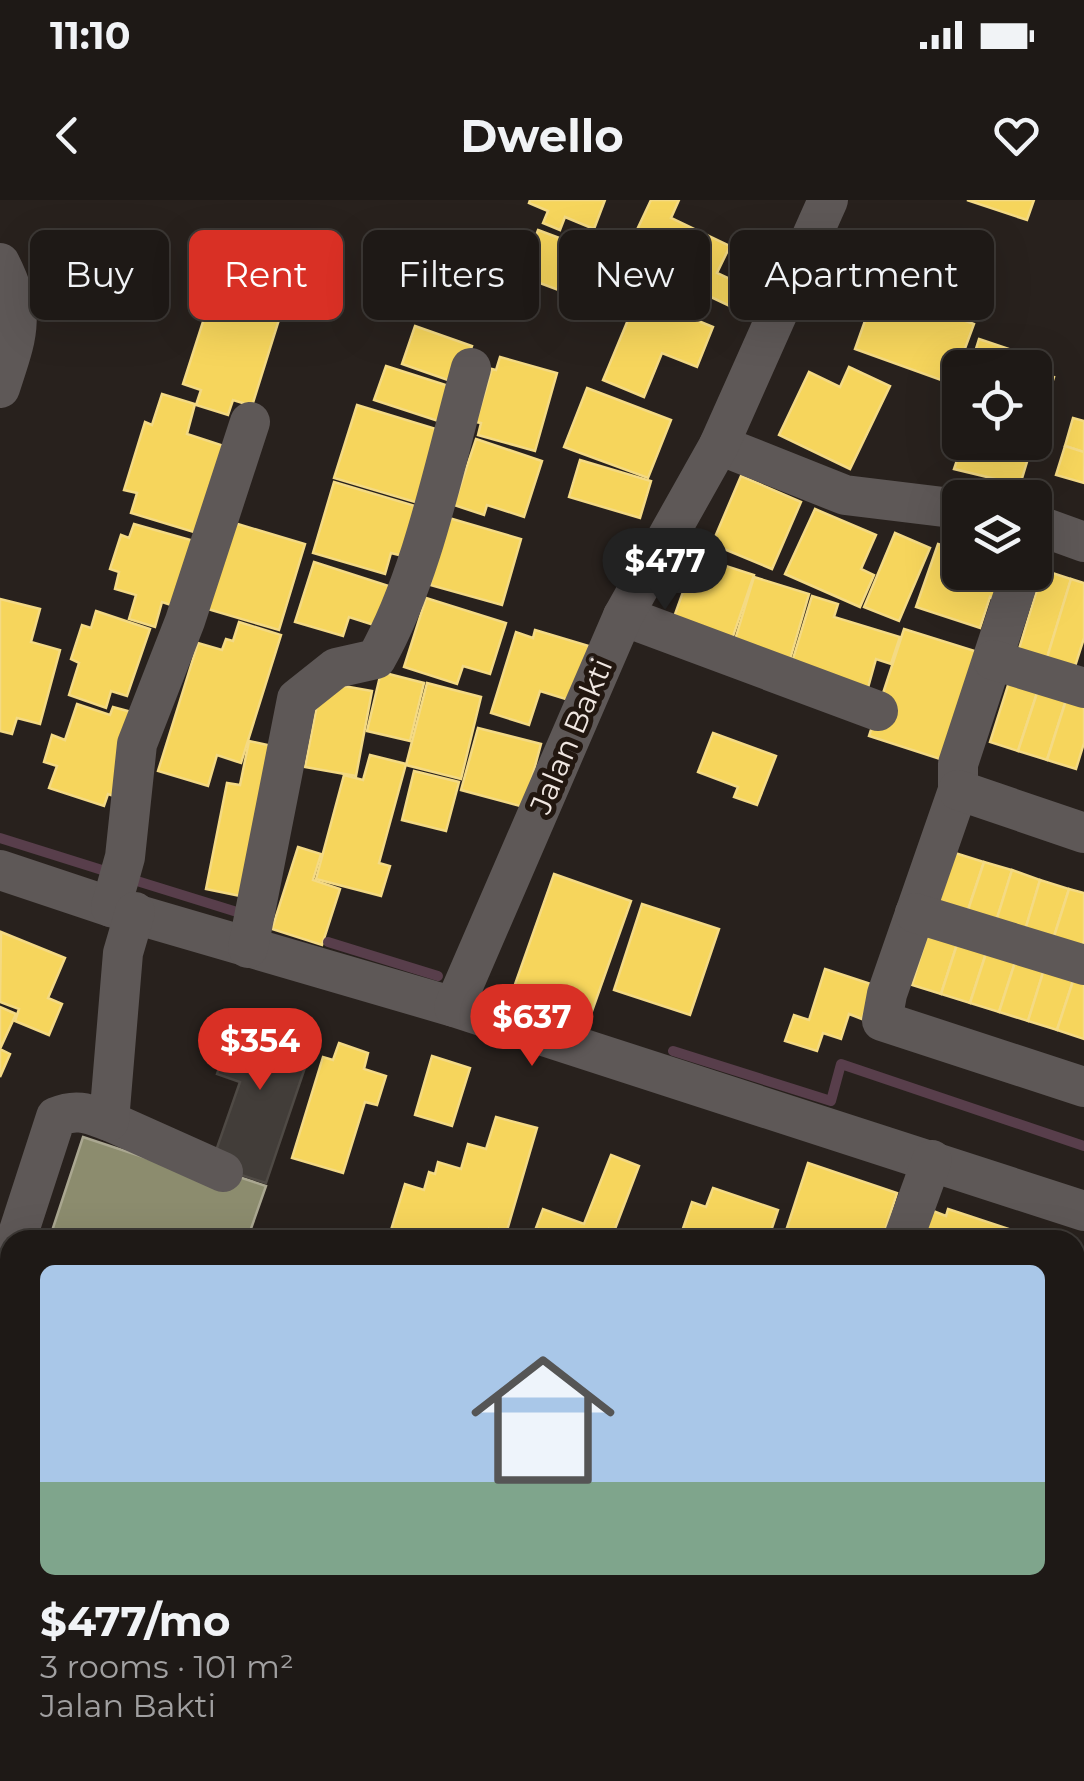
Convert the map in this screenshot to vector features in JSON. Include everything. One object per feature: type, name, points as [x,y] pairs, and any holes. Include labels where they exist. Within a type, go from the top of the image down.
[{"type":"street","name":"Jalan Bakti","points":[[454,1007],[623,616],[719,445],[828,200]]},
{"type":"street","points":[[0,263],[16,303],[19,329],[0,388]]},
{"type":"street","points":[[248,948],[297,699],[336,668],[376,659],[392,630],[425,532],[471,368]]},
{"type":"street","points":[[109,1122],[123,954],[125,857],[137,744],[185,621],[250,422]]},
{"type":"street","points":[[719,445],[845,494],[942,507]]},
{"type":"street","points":[[1052,533],[1084,542]]},
{"type":"street","points":[[1016,590],[958,764],[958,790],[887,994],[882,1021],[1084,1087]]},
{"type":"street","points":[[623,616],[878,711]]},
{"type":"street","points":[[993,660],[1084,688]]},
{"type":"street","points":[[958,790],[1084,833]]},
{"type":"street","points":[[0,870],[248,948],[454,1007],[1084,1211]]},
{"type":"street","points":[[915,913],[1084,965]]},
{"type":"street","points":[[19,1230],[56,1117],[68,1112],[83,1111],[224,1172]]},
{"type":"street","points":[[906,1230],[932,1160]]},
{"type":"building: Homes","points":[[605,200],[594,229],[565,217],[560,230],[543,223],[548,211],[529,203]]},
{"type":"building: Homes","points":[[651,200],[679,200],[671,218],[696,230],[637,230]]},
{"type":"building: Homes","points":[[967,200],[1034,200],[1027,220]]},
{"type":"building: Homes","points":[[539,230],[559,238],[559,290],[539,283]]},
{"type":"building: Homes","points":[[710,237],[730,246],[717,273],[730,279],[730,306],[710,297]]},
{"type":"building: Homes","points":[[204,320],[279,320],[252,406],[233,400],[228,415],[196,405],[201,390],[183,384]]},
{"type":"building: Homes","points":[[628,320],[696,320],[713,327],[697,367],[662,353],[644,397],[603,380]]},
{"type":"building: Homes","points":[[865,320],[963,320],[974,324],[964,350],[942,350],[942,380],[855,349]]},
{"type":"building: Homes","points":[[415,326],[472,346],[459,384],[402,364]]},
{"type":"building: Homes","points":[[979,339],[1012,350],[976,350]]},
{"type":"building: Homes","points":[[500,357],[557,373],[535,451],[478,435],[481,423],[476,422],[492,369],[496,370]]},
{"type":"building: Homes","points":[[386,366],[449,386],[438,421],[374,400]]},
{"type":"building: Homes","points":[[849,367],[890,386],[850,469],[779,435],[809,372],[840,387]]},
{"type":"building: Homes","points":[[587,388],[671,420],[648,478],[564,447]]},
{"type":"building: Homes","points":[[162,394],[195,404],[187,434],[224,446],[197,533],[131,513],[137,493],[124,490],[145,422],[152,425]]},
{"type":"building: Homes","points":[[357,405],[446,432],[425,505],[334,478]]},
{"type":"building: Homes","points":[[1073,418],[1084,421],[1084,452],[1065,446]]},
{"type":"building: Homes","points":[[476,439],[542,461],[524,517],[487,505],[484,515],[454,505]]},
{"type":"building: Homes","points":[[1065,446],[1084,452],[1084,483],[1056,475]]},
{"type":"building: Homes","points":[[580,460],[651,481],[640,518],[569,497]]},
{"type":"building: Homes","points":[[957,460],[1028,460],[1022,480],[999,480],[954,469]]},
{"type":"building: Homes","points":[[741,476],[801,502],[772,569],[712,544]]},
{"type":"building: Homes","points":[[334,482],[422,508],[407,557],[391,553],[385,574],[313,553]]},
{"type":"building: Homes","points":[[815,509],[876,535],[861,569],[874,575],[860,607],[785,574]]},
{"type":"building: Homes","points":[[449,518],[521,539],[502,605],[430,585]]},
{"type":"building: Homes","points":[[231,522],[305,544],[279,630],[204,608]]},
{"type":"building: Homes","points":[[134,524],[198,542],[180,608],[162,602],[155,627],[129,619],[136,595],[115,589],[119,572],[110,569],[121,535],[129,538]]},
{"type":"building: Homes","points":[[895,533],[930,548],[899,621],[864,607]]},
{"type":"building: Homes","points":[[938,544],[942,545],[942,590],[1004,590],[1000,601],[990,597],[980,628],[916,607]]},
{"type":"building: Homes","points":[[704,559],[754,575],[728,651],[669,631],[684,589],[692,592]]},
{"type":"building: Homes","points":[[314,562],[395,588],[383,628],[349,617],[343,636],[295,622]]},
{"type":"building: Homes","points":[[1052,573],[1071,579],[1043,671],[1015,662],[1037,590],[1052,590]]},
{"type":"building: Homes","points":[[754,577],[809,594],[787,670],[731,653]]},
{"type":"building: Homes","points":[[1071,579],[1084,583],[1084,638],[1071,679],[1043,671]]},
{"type":"building: Homes","points":[[812,596],[838,604],[834,617],[900,637],[891,664],[876,659],[866,695],[789,672]]},
{"type":"building: Homes","points":[[426,598],[506,623],[490,674],[463,666],[457,684],[404,667]]},
{"type":"building: Homes","points":[[0,599],[40,609],[31,642],[60,650],[40,724],[17,718],[12,734],[0,731]]},
{"type":"building: Homes","points":[[96,611],[150,629],[127,696],[111,691],[106,708],[69,695],[79,663],[71,659],[82,625],[91,628]]},
{"type":"building: Homes","points":[[239,622],[281,635],[241,763],[217,755],[208,786],[158,771],[198,643],[222,650],[226,639],[233,641]]},
{"type":"building: Homes","points":[[904,629],[978,652],[943,760],[869,736]]},
{"type":"building: Homes","points":[[535,630],[589,646],[572,701],[540,691],[529,725],[491,713],[516,632],[533,638]]},
{"type":"building: Homes","points":[[381,672],[424,683],[410,741],[367,731]]},
{"type":"building: Homes","points":[[1010,679],[1039,687],[1018,751],[990,742]]},
{"type":"building: Homes","points":[[427,683],[481,697],[461,779],[406,765]]},
{"type":"building: Homes","points":[[338,685],[372,691],[356,776],[305,767],[318,700]]},
{"type":"building: Homes","points":[[1039,687],[1067,697],[1047,760],[1018,751]]},
{"type":"building: Homes","points":[[1067,697],[1084,702],[1084,743],[1076,769],[1047,760]]},
{"type":"building: Homes","points":[[77,704],[110,715],[113,707],[135,713],[117,797],[108,794],[104,806],[49,788],[57,766],[44,762],[52,735],[65,740]]},
{"type":"building: Homes","points":[[478,728],[541,744],[524,807],[461,790]]},
{"type":"building: Homes","points":[[713,733],[776,756],[757,805],[734,797],[738,787],[698,772]]},
{"type":"building: Homes","points":[[249,741],[281,748],[250,898],[206,889],[227,783],[240,785]]},
{"type":"building: Homes","points":[[370,755],[406,764],[379,863],[390,866],[381,896],[316,879],[344,775],[363,780]]},
{"type":"building: Homes","points":[[414,771],[459,782],[446,831],[402,820]]},
{"type":"building: Homes","points":[[298,847],[321,854],[313,880],[340,889],[322,945],[272,929]]},
{"type":"building: Homes","points":[[955,853],[984,862],[965,919],[936,910]]},
{"type":"building: Homes","points":[[984,862],[1012,870],[994,928],[965,919]]},
{"type":"building: Homes","points":[[1012,870],[1040,880],[1023,937],[994,928]]},
{"type":"building: Homes","points":[[554,874],[631,901],[585,1031],[535,1013],[540,1000],[513,990]]},
{"type":"building: Homes","points":[[1040,880],[1069,889],[1051,946],[1023,937]]},
{"type":"building: Homes","points":[[1069,889],[1084,893],[1084,941],[1079,955],[1051,946]]},
{"type":"building: Homes","points":[[642,904],[719,929],[690,1015],[614,990]]},
{"type":"building: Homes","points":[[930,926],[960,935],[941,994],[912,985]]},
{"type":"building: Homes","points":[[1,932],[65,958],[48,998],[62,1004],[49,1035],[15,1021],[19,1009],[0,1002]]},
{"type":"building: Homes","points":[[960,935],[989,944],[970,1003],[941,994]]},
{"type":"building: Homes","points":[[989,944],[1018,953],[999,1012],[970,1003]]},
{"type":"building: Homes","points":[[1018,953],[1046,963],[1028,1021],[999,1012]]},
{"type":"building: Homes","points":[[1046,963],[1076,972],[1057,1030],[1028,1021]]},
{"type":"building: Homes","points":[[825,969],[874,985],[862,1019],[849,1014],[841,1039],[823,1033],[817,1051],[785,1041],[794,1015],[809,1020]]},
{"type":"building: Homes","points":[[1076,972],[1084,974],[1084,1039],[1057,1030]]},
{"type":"building: Homes","points":[[0,1007],[16,1014],[0,1049]]},
{"type":"building: Homes","points":[[339,1043],[368,1053],[364,1069],[386,1076],[377,1105],[365,1102],[343,1173],[292,1158],[323,1057],[333,1060]]},
{"type":"building: Homes","points":[[0,1049],[10,1054],[0,1077]]},
{"type":"building: Homes","points":[[432,1056],[470,1068],[452,1126],[415,1115]]},
{"type":"building: Homes","points":[[496,1117],[537,1128],[507,1230],[391,1230],[405,1184],[424,1190],[429,1172],[435,1174],[438,1162],[461,1169],[468,1144],[486,1149]]},
{"type":"building: Homes","points":[[611,1155],[639,1166],[617,1230],[535,1230],[543,1209],[584,1224]]},
{"type":"building: Homes","points":[[808,1163],[897,1193],[885,1230],[786,1230]]},
{"type":"building: Homes","points":[[713,1188],[778,1210],[771,1230],[682,1230],[692,1202],[706,1207]]},
{"type":"building: Homes","points":[[948,1209],[1012,1230],[926,1230],[933,1211],[946,1216]]},
{"type":"building: Industry","points":[[83,1137],[173,1167],[176,1156],[266,1186],[251,1230],[52,1230]]},
{"type":"building: Other","points":[[238,1012],[315,1038],[266,1183],[211,1165],[240,1082],[217,1074]]},
{"type":"waterway","points":[[0,838],[102,870]]},
{"type":"waterway","points":[[137,881],[237,912]]},
{"type":"waterway","points":[[328,942],[438,976]]},
{"type":"waterway","points":[[489,992],[513,1002]]},
{"type":"waterway","points":[[673,1051],[831,1101],[841,1064],[1084,1146]]}]
